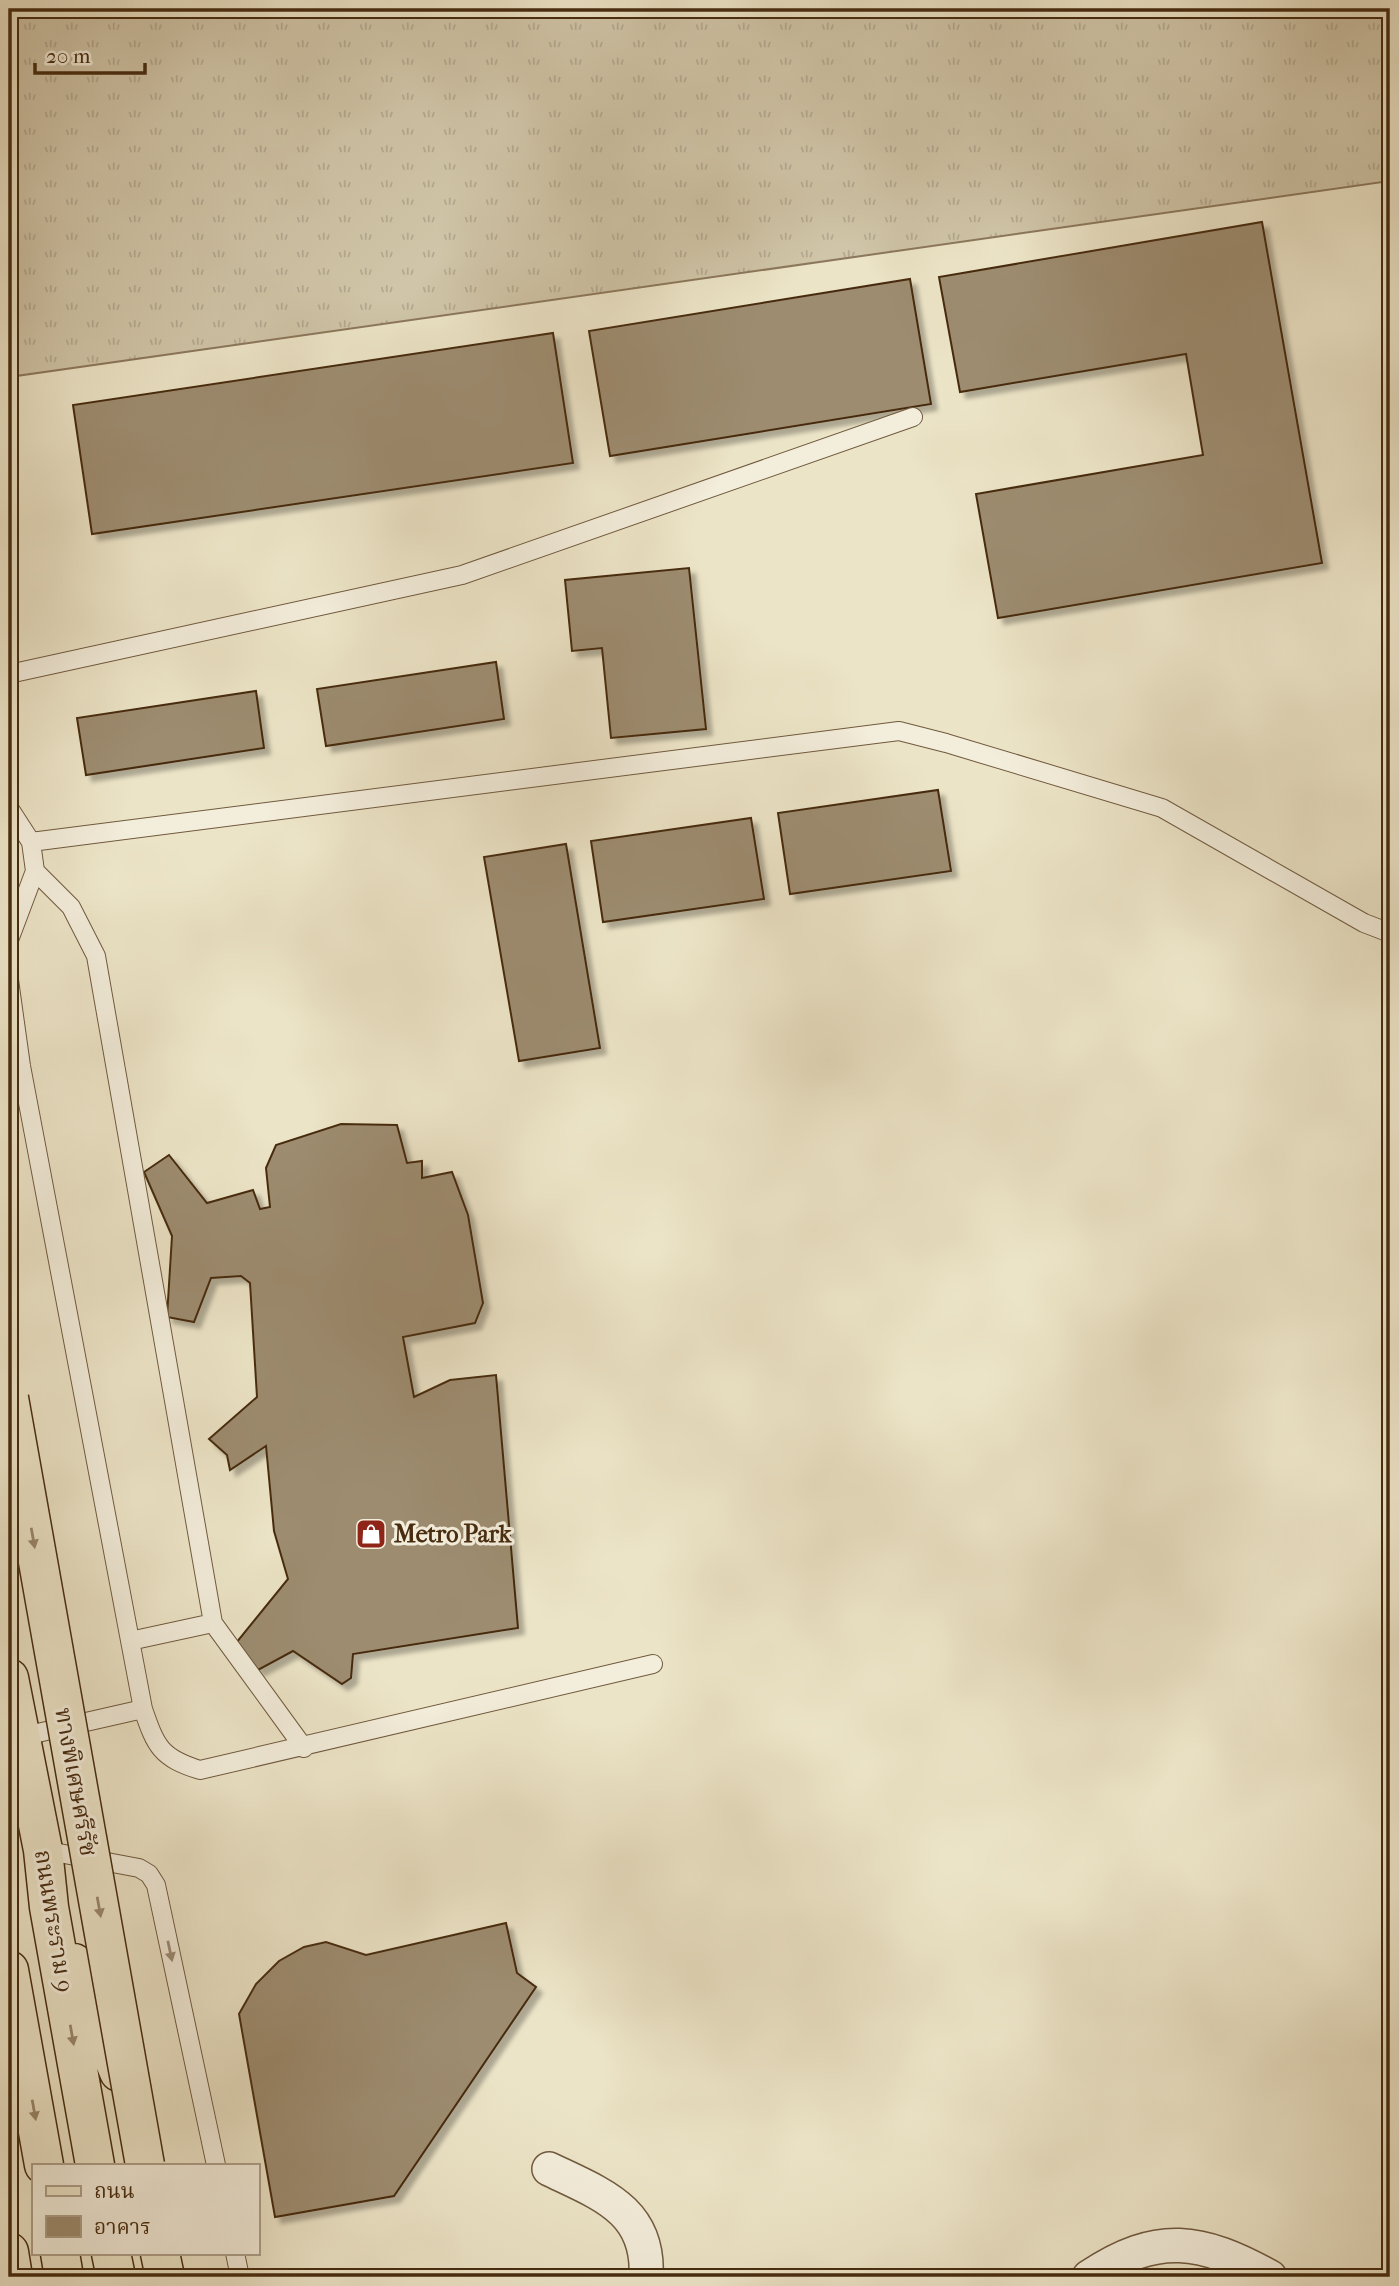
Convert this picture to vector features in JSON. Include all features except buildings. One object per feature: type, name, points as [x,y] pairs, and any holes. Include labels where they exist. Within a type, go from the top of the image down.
[{"type":"main road","name":"ทางพิเศษศรีรัช","points":[[9,1398],[145,2164]]},
{"type":"main road","name":"ถนนพระราม 9","points":[[9,1678],[43,1850],[50,1907],[95,2164]]},
{"type":"main road","points":[[50,1907],[117,2063],[138,2164]]},
{"type":"main road","points":[[9,1970],[44,2164]]},
{"type":"main road","points":[[9,2252],[13,2277]]},
{"type":"main road","points":[[60,2254],[64,2277]]},
{"type":"main road","points":[[111,2254],[116,2277]]},
{"type":"main road","points":[[158,2254],[163,2277]]},
{"type":"street","points":[[549,2169],[622,2208],[642,2234],[647,2261],[646,2277]]},
{"type":"street","points":[[1088,2277],[1110,2263],[1145,2250],[1190,2244],[1229,2255],[1270,2277]]},
{"type":"lane","points":[[9,674],[462,575],[913,417]]},
{"type":"lane","points":[[31,842],[900,732],[1162,808],[1364,923],[1390,933]]},
{"type":"lane","points":[[9,808],[31,842],[35,871],[9,940]]},
{"type":"lane","points":[[35,871],[71,907],[96,956],[213,1623],[304,1748]]},
{"type":"lane","points":[[9,980],[24,1080],[130,1641],[144,1709],[155,1743],[174,1762],[200,1770],[304,1748],[653,1664]]},
{"type":"lane","points":[[130,1641],[213,1623]]},
{"type":"lane","points":[[20,1737],[144,1709]]},
{"type":"lane","points":[[43,1850],[139,1868],[149,1874],[156,1885],[216,2164]]},
{"type":"lane","points":[[235,2254],[240,2277]]},
{"type":"green space","points":[[46,9],[1390,9],[1390,181],[9,377],[9,14]]},
{"type":"place","name":"Metro Park","points":[[371,1534]]}]
